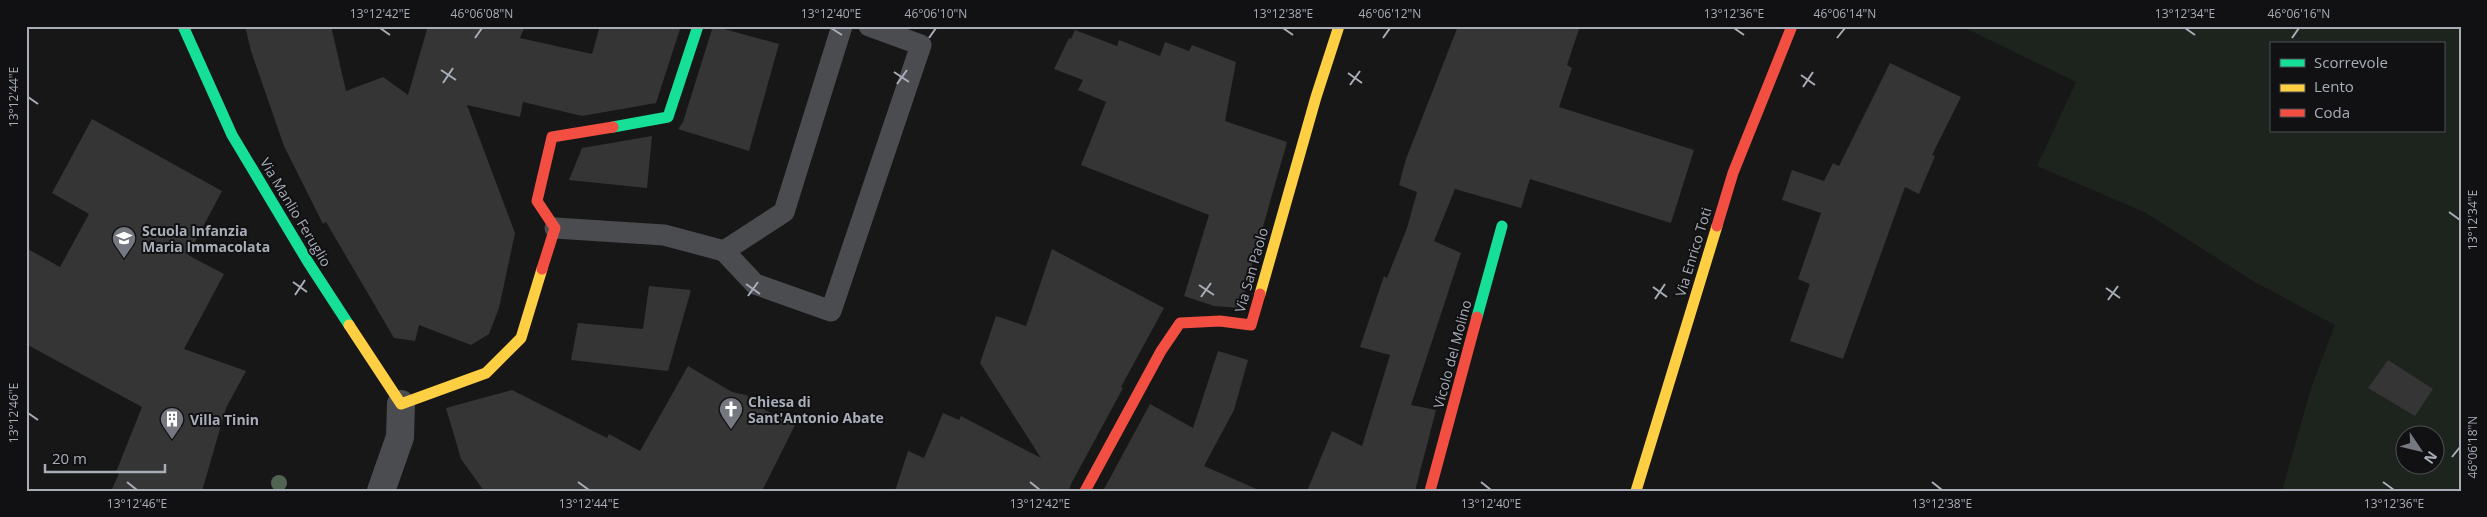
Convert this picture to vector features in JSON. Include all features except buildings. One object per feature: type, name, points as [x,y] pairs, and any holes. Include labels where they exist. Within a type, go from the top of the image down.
[{"type":"street","name":"Via Manlio Feruglio","points":[[183,26],[232,135],[308,262],[401,404]]},
{"type":"street","points":[[381,491],[400,437],[401,404],[486,373],[521,338],[555,228],[537,201],[552,136],[668,117],[698,26]]},
{"type":"street","name":"Via San Paolo","points":[[1085,491],[1161,351],[1180,323],[1220,321],[1251,325],[1338,26]]},
{"type":"street","name":"Via Enrico Toti","points":[[1636,491],[1733,173],[1792,26]]},
{"type":"street","name":"Vicolo del Molino","points":[[1430,491],[1502,226]]},
{"type":"lane","points":[[724,251],[784,212],[842,26]]},
{"type":"lane","points":[[555,228],[664,235],[724,251],[754,284],[831,311],[921,45],[869,26]]},
{"type":"shaded area","points":[[1961,26],[2461,26],[2461,491],[2282,491],[2311,388],[2335,325],[2253,281],[2146,213],[2037,166],[2076,82]]},
{"type":"traffic: fast","points":[[183,26],[232,135],[308,262],[349,325]]},
{"type":"traffic: fast","points":[[613,127],[668,117],[698,26]]},
{"type":"traffic: fast","points":[[1477,317],[1502,226]]},
{"type":"traffic: slow","points":[[1260,294],[1316,97],[1339,26]]},
{"type":"traffic: slow","points":[[1636,491],[1717,226]]},
{"type":"traffic: slow","points":[[349,325],[401,404],[486,373],[521,338],[542,269]]},
{"type":"traffic: jam","points":[[1717,226],[1733,173],[1792,26]]},
{"type":"traffic: jam","points":[[542,269],[555,228],[537,201],[552,137],[613,127]]},
{"type":"traffic: jam","points":[[1085,491],[1161,351],[1180,323],[1220,321],[1251,325],[1260,294]]},
{"type":"traffic: jam","points":[[1430,491],[1477,317]]},
{"type":"place","name":"Scuola Infanzia Maria Immacolata","points":[[124,259]]},
{"type":"place","name":"Chiesa di Sant'Antonio Abate","points":[[731,430]]},
{"type":"place","name":"Villa Tinin","points":[[172,440]]}]
